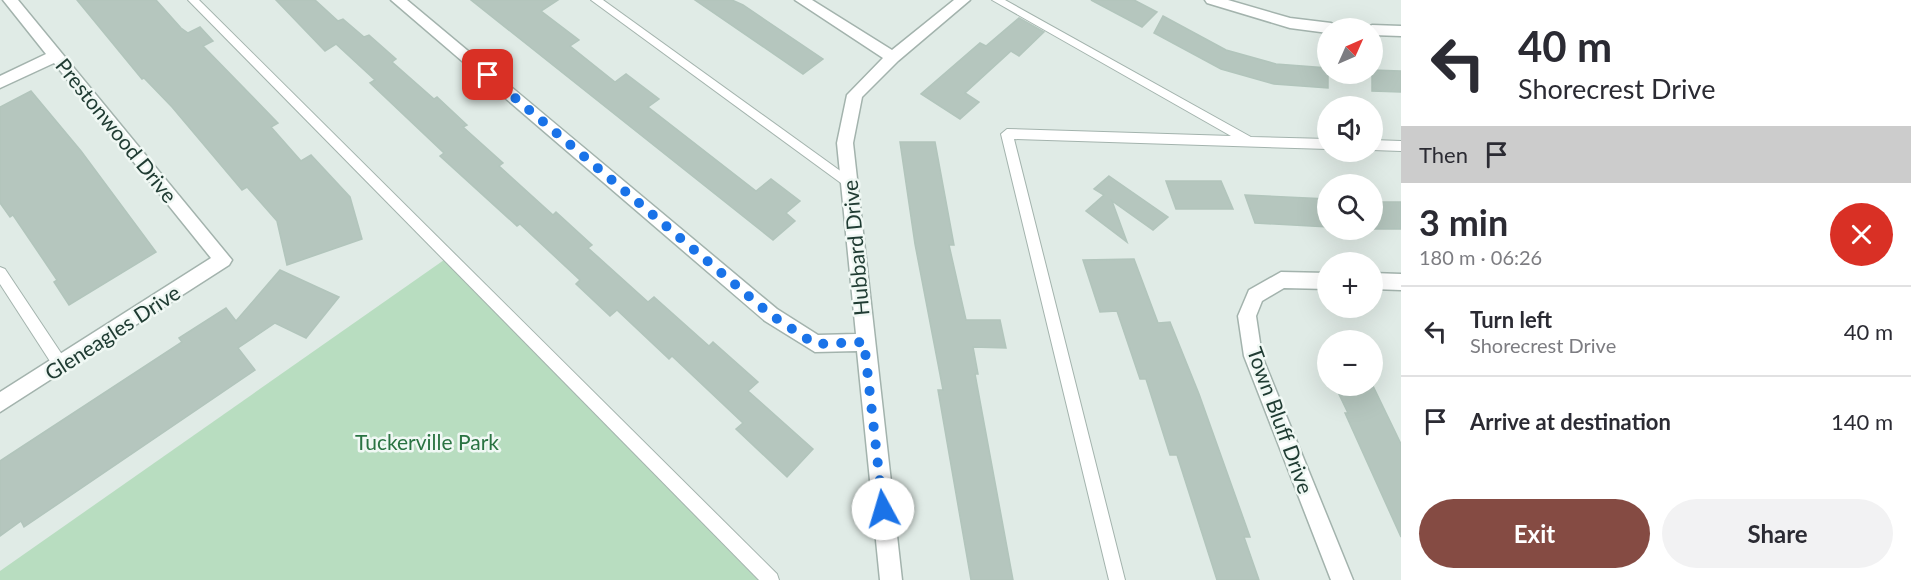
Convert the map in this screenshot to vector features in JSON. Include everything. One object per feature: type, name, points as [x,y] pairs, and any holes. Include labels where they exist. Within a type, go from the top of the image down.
[{"type":"street","name":"Prestonwood Drive","points":[[10,0],[223,260]]},
{"type":"street","points":[[398,0],[771,315],[815,344],[864,342]]},
{"type":"street","points":[[802,0],[893,57]]},
{"type":"street","name":"Hubbard Drive","points":[[891,580],[864,342],[845,143],[855,95],[893,57],[963,0]]},
{"type":"street","points":[[1212,0],[1290,23],[1317,26]]},
{"type":"street","points":[[1383,30],[1401,31]]},
{"type":"street","points":[[0,82],[56,56]]},
{"type":"street","name":"Gleneagles Drive","points":[[0,403],[223,260]]},
{"type":"street","name":"Town Bluff Drive","points":[[1317,281],[1281,280],[1255,296],[1247,316],[1253,356],[1342,580]]},
{"type":"street","points":[[1383,281],[1401,282]]},
{"type":"lane","points":[[193,0],[771,580]]},
{"type":"lane","points":[[596,0],[849,183]]},
{"type":"lane","points":[[997,0],[1249,141]]},
{"type":"lane","points":[[1117,580],[1007,134],[1317,144]]},
{"type":"lane","points":[[1383,145],[1401,146]]},
{"type":"lane","points":[[0,273],[60,364]]},
{"type":"green space","name":"Tuckerville Park","points":[[444,260],[758,580],[0,580],[0,571]]},
{"type":"building","points":[[77,0],[156,0],[188,33],[200,27],[213,41],[203,46],[278,123],[271,127],[301,161],[311,155],[350,197],[362,239],[287,265],[277,221],[247,187],[242,190],[172,107],[144,78],[142,79]]},
{"type":"building","points":[[276,0],[315,0],[338,21],[343,19],[364,37],[369,35],[396,59],[392,62],[434,99],[437,97],[467,125],[463,127],[503,163],[499,166],[553,215],[556,212],[592,245],[588,248],[648,302],[654,297],[709,346],[713,342],[758,382],[748,391],[813,449],[787,477],[736,429],[743,423],[672,356],[669,359],[617,310],[610,316],[576,284],[580,280],[520,224],[517,226],[440,156],[444,153],[370,83],[375,80],[336,44],[325,51]]},
{"type":"building","points":[[471,0],[558,0],[541,11],[579,40],[570,46],[615,82],[626,74],[659,99],[648,107],[756,191],[771,179],[800,201],[786,213],[795,221],[773,240]]},
{"type":"building","points":[[695,0],[732,0],[743,5],[823,59],[803,74]]},
{"type":"building","points":[[1091,0],[1134,0],[1157,12],[1142,27]]},
{"type":"building","points":[[1163,16],[1226,50],[1276,64],[1317,67],[1317,84],[1328,84],[1328,88],[1274,84],[1221,69],[1154,33]]},
{"type":"building","points":[[1019,18],[1044,32],[1019,56],[1011,51],[965,93],[979,102],[960,119],[921,94],[980,43],[986,46]]},
{"type":"building","points":[[1383,70],[1401,71],[1401,92],[1372,91],[1372,84],[1383,84]]},
{"type":"building","points":[[31,91],[81,151],[156,252],[69,305],[54,282],[57,280],[13,215],[10,217],[0,203],[0,107]]},
{"type":"building","points":[[900,142],[935,142],[954,245],[949,245],[966,320],[1000,320],[1006,348],[973,347],[978,374],[975,374],[1013,580],[971,580],[938,390],[943,390],[915,244]]},
{"type":"building","points":[[1109,176],[1168,217],[1153,230],[1112,201],[1127,242],[1086,211],[1104,195],[1094,189]]},
{"type":"building","points":[[1166,181],[1221,181],[1233,209],[1176,209]]},
{"type":"building","points":[[1245,195],[1317,198],[1317,226],[1255,223]]},
{"type":"building","points":[[1383,202],[1401,202],[1401,229],[1383,229]]},
{"type":"building","points":[[1134,259],[1158,323],[1170,322],[1199,394],[1250,537],[1244,537],[1259,580],[1217,580],[1177,455],[1170,455],[1146,379],[1140,379],[1117,311],[1100,312],[1083,260]]},
{"type":"building","points":[[280,270],[339,297],[306,338],[275,323],[238,348],[255,370],[24,527],[21,521],[0,536],[0,461],[182,342],[179,338],[226,308],[236,321]]},
{"type":"building","points":[[1340,396],[1378,396],[1401,444],[1401,537],[1345,413],[1348,413]]},
{"type":"route","points":[[488,75],[771,315],[815,344],[864,342],[883,509]]}]
